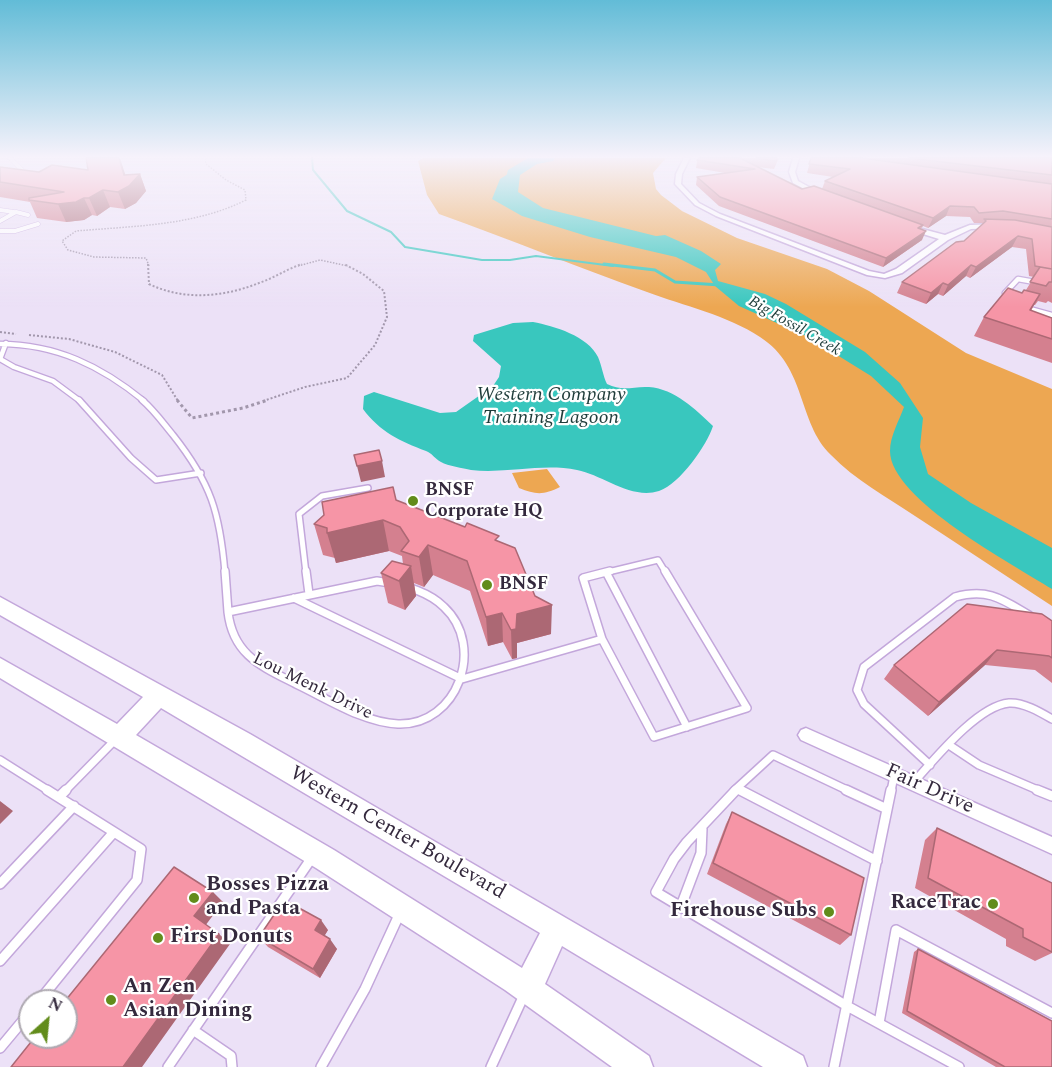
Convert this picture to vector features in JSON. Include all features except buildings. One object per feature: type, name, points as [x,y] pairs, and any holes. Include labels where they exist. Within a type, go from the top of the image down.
[{"type":"main road","name":"Western Center Boulevard","points":[[0,605],[557,927],[792,1067]]},
{"type":"main road","points":[[0,667],[315,853],[527,989],[638,1067]]},
{"type":"main road","points":[[119,737],[159,695]]},
{"type":"main road","points":[[527,989],[557,927]]},
{"type":"street","points":[[705,208],[867,273],[885,276],[899,271],[945,238],[970,227],[1000,226]]},
{"type":"street","points":[[905,225],[945,238]]},
{"type":"street","name":"Fair Drive","points":[[806,735],[1052,846]]},
{"type":"lane","points":[[0,210],[28,215]]},
{"type":"lane","points":[[0,221],[16,212]]},
{"type":"lane","points":[[0,231],[15,231],[38,224]]},
{"type":"lane","points":[[999,300],[1018,279],[1052,285]]},
{"type":"lane","points":[[1020,307],[1052,315]]},
{"type":"lane","points":[[1036,322],[1042,314]]},
{"type":"lane","points":[[3,344],[0,359],[6,365],[27,370],[60,385],[96,416],[140,469],[156,480],[201,473]]},
{"type":"lane","name":"Lou Menk Drive","points":[[3,344],[35,345],[62,352],[92,364],[147,403],[201,473],[212,498],[220,533],[228,628],[236,645],[247,656],[282,677],[351,710],[387,724],[402,724],[433,715],[452,697],[462,679],[467,659],[459,627],[450,612],[413,589],[377,581],[228,612]]},
{"type":"lane","points":[[309,594],[299,514],[322,496],[368,488]]},
{"type":"lane","points":[[658,560],[747,708],[654,737],[602,639],[583,578],[658,560]]},
{"type":"lane","points":[[606,572],[687,727]]},
{"type":"lane","points":[[930,765],[864,704],[857,690],[864,667],[955,597],[972,591],[986,592],[1035,618]]},
{"type":"lane","points":[[294,598],[462,679],[602,639]]},
{"type":"lane","points":[[913,783],[950,745],[993,707],[1008,703],[1031,709],[1052,719]]},
{"type":"lane","points":[[59,797],[119,737]]},
{"type":"lane","points":[[950,745],[979,765],[1052,796]]},
{"type":"lane","points":[[887,809],[773,755],[737,788],[674,860],[656,892],[847,1006],[959,1067]]},
{"type":"lane","points":[[0,760],[141,849],[137,880],[49,989]]},
{"type":"lane","points":[[834,1067],[894,775]]},
{"type":"lane","points":[[737,788],[877,861]]},
{"type":"lane","points":[[0,884],[74,806]]},
{"type":"lane","points":[[681,906],[701,853],[702,829]]},
{"type":"lane","points":[[0,961],[114,832]]},
{"type":"lane","points":[[168,1067],[315,853]]},
{"type":"lane","points":[[321,1067],[365,989],[402,909]]},
{"type":"lane","points":[[879,1023],[896,930],[1052,1013]]},
{"type":"lane","points":[[491,1067],[527,989]]},
{"type":"lane","points":[[0,1048],[18,1026]]},
{"type":"lane","points":[[193,1030],[231,1056],[232,1067]]},
{"type":"path","points":[[0,332],[69,339],[115,352],[162,375],[177,400],[192,418],[243,408],[304,387],[347,378],[375,345],[387,317],[384,291],[362,272],[340,263],[320,260],[289,269],[259,284],[223,293],[190,294],[159,290],[149,284],[150,270],[146,258],[94,257],[68,250],[62,241],[76,231],[180,221],[230,208]]},
{"type":"shaded area","points":[[435,208],[678,208],[737,238],[827,269],[869,291],[966,353],[1052,389],[1052,606],[872,488],[840,464],[820,442],[786,363],[775,349],[760,337],[720,317],[439,214]]},
{"type":"shaded area","points":[[547,469],[560,487],[544,493],[519,488],[512,473]]},
{"type":"water","points":[[508,208],[526,208],[544,217],[649,237],[665,235],[701,251],[721,264],[715,270],[718,281],[765,294],[786,304],[865,352],[900,383],[923,418],[920,447],[928,474],[971,503],[1052,548],[1052,589],[957,529],[910,489],[895,470],[890,451],[893,434],[904,407],[871,376],[808,337],[739,306],[715,286],[706,272],[676,257],[590,237],[522,216]]},
{"type":"water","name":"Western Company Training Lagoon","points":[[533,322],[560,329],[587,343],[598,357],[607,384],[618,388],[649,387],[667,392],[684,401],[713,426],[699,453],[675,481],[659,491],[649,493],[628,490],[587,473],[564,468],[484,471],[456,467],[441,462],[428,452],[391,435],[376,424],[363,409],[364,396],[374,392],[440,413],[456,412],[493,386],[499,377],[501,366],[473,341],[474,335],[513,323]]},
{"type":"waterway","points":[[344,208],[391,232],[405,247],[482,260],[510,260],[536,256],[613,266]]},
{"type":"waterway","name":"Big Fossil Creek","points":[[532,208],[666,244]]},
{"type":"waterway","points":[[604,264],[655,270],[675,282],[720,285]]},
{"type":"place","name":"BNSF Corporate HQ","points":[[413,501]]},
{"type":"place","name":"BNSF","points":[[487,585]]},
{"type":"place","name":"Bosses Pizza and Pasta","points":[[194,898]]},
{"type":"place","name":"RaceTrac","points":[[993,904]]},
{"type":"place","name":"Firehouse Subs","points":[[829,912]]},
{"type":"place","name":"First Donuts","points":[[158,938]]},
{"type":"place","name":"An Zen Asian Dining","points":[[111,1000]]}]
